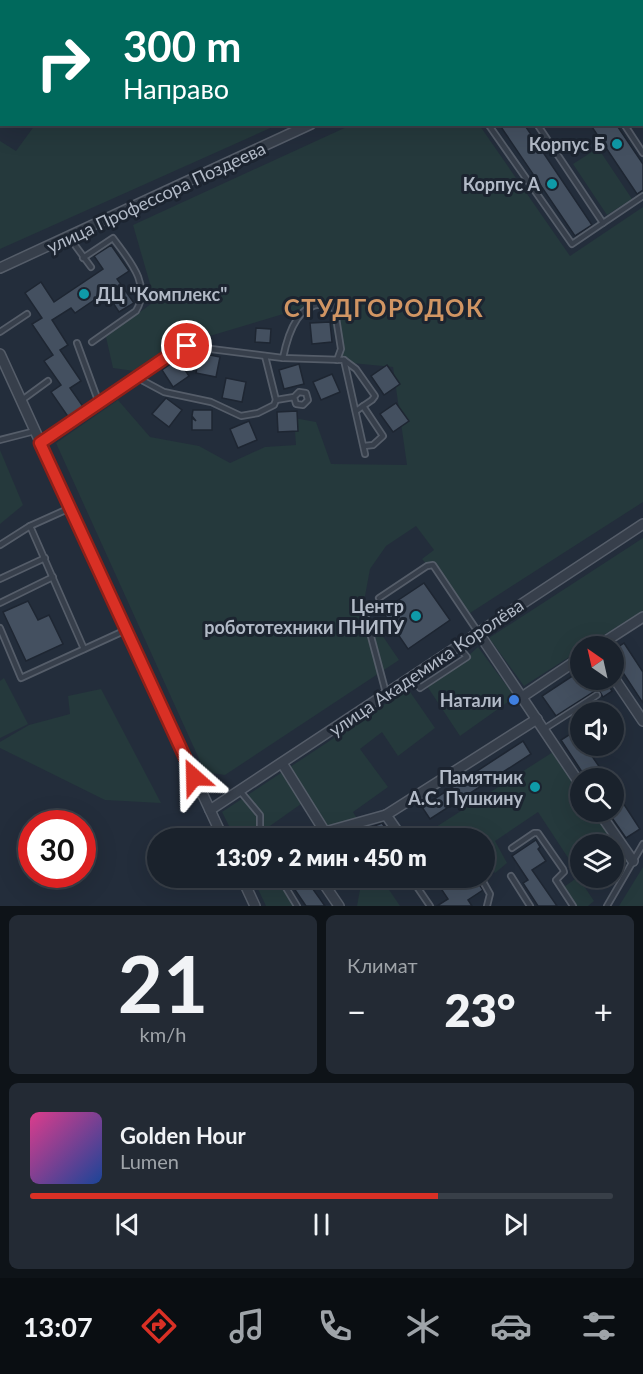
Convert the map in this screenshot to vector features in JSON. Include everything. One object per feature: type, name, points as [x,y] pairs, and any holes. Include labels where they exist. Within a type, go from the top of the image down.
[{"type":"street","name":"улица Профессора Поздеева","points":[[0,268],[307,126]]},
{"type":"street","points":[[1,357],[218,828]]},
{"type":"street","name":"улица Академика Королёва","points":[[210,810],[643,524]]},
{"type":"street","points":[[614,636],[643,617]]},
{"type":"street","points":[[478,632],[570,769]]},
{"type":"street","points":[[522,697],[570,665]]},
{"type":"street","points":[[622,690],[643,721]]},
{"type":"street","points":[[344,828],[386,815],[537,719]]},
{"type":"street","points":[[282,763],[317,828]]},
{"type":"street","points":[[386,815],[395,828]]},
{"type":"street","points":[[606,822],[633,861]]},
{"type":"street","points":[[247,888],[255,906]]},
{"type":"street","points":[[327,888],[339,906]]},
{"type":"lane","points":[[490,126],[572,244],[643,196]]},
{"type":"lane","points":[[538,126],[603,223]]},
{"type":"lane","points":[[625,126],[643,153]]},
{"type":"lane","points":[[69,237],[91,267]]},
{"type":"lane","points":[[83,258],[113,238],[140,277],[141,303],[136,311],[92,342]]},
{"type":"lane","points":[[282,358],[288,335],[298,317],[313,306],[322,304],[332,306],[335,311],[341,350],[337,360]]},
{"type":"lane","points":[[0,332],[27,314]]},
{"type":"lane","points":[[77,343],[99,403]]},
{"type":"lane","points":[[40,443],[169,354],[187,346],[282,358],[344,360],[359,373],[375,396],[356,411]]},
{"type":"lane","points":[[136,377],[164,392],[211,402],[241,416],[258,413],[274,405],[276,400],[265,356]]},
{"type":"lane","points":[[344,360],[365,454]]},
{"type":"lane","points":[[22,400],[48,381]]},
{"type":"lane","points":[[276,400],[294,397]]},
{"type":"lane","points":[[363,406],[383,436],[373,445],[364,446]]},
{"type":"lane","points":[[0,440],[35,431]]},
{"type":"lane","points":[[0,545],[30,526],[70,508]]},
{"type":"lane","points":[[30,526],[84,650]]},
{"type":"lane","points":[[0,579],[45,558]]},
{"type":"lane","points":[[379,598],[427,566],[433,565],[478,632]]},
{"type":"lane","points":[[0,603],[53,577]]},
{"type":"lane","points":[[365,614],[386,693]]},
{"type":"lane","points":[[0,628],[21,678],[126,630]]},
{"type":"lane","points":[[412,675],[420,688],[467,657],[462,651]]},
{"type":"lane","points":[[544,729],[597,694]]},
{"type":"lane","points":[[240,790],[260,815],[260,828]]},
{"type":"lane","points":[[512,848],[534,833],[538,833],[563,869],[564,872],[556,880],[573,906]]},
{"type":"lane","points":[[607,906],[643,843]]},
{"type":"lane","points":[[511,876],[530,906]]},
{"type":"lane","points":[[286,888],[297,906]]},
{"type":"lane","points":[[418,888],[430,906]]},
{"type":"lane","points":[[487,906],[490,891],[488,888]]},
{"type":"green space","points":[[34,126],[275,126],[0,249],[0,141],[16,151]]},
{"type":"green space","points":[[349,126],[480,126],[570,256],[643,207],[643,502],[470,613],[422,559],[434,550],[416,526],[386,546],[370,569],[363,607],[399,660],[225,775],[205,772],[56,443],[118,400],[150,437],[199,446],[230,463],[265,447],[296,445],[294,418],[316,422],[331,464],[407,465],[393,367],[341,362],[327,301],[173,347],[134,371],[113,368],[106,337],[155,301],[133,225]]},
{"type":"green space","points":[[598,148],[632,199],[607,215],[573,164]]},
{"type":"green space","points":[[0,450],[23,505],[0,524]]},
{"type":"green space","points":[[643,538],[643,611],[602,636],[570,636],[570,656],[524,686],[489,638]]},
{"type":"green space","points":[[478,647],[515,697],[460,736],[425,683],[467,657]]},
{"type":"green space","points":[[4,678],[28,724],[0,738],[0,681]]},
{"type":"green space","points":[[101,689],[161,803],[105,800],[0,748],[0,742],[29,725],[70,714],[68,696]]},
{"type":"green space","points":[[408,689],[435,728],[398,756],[382,732],[360,749],[388,787],[353,812],[363,828],[328,828],[308,799],[267,828],[230,828],[222,812]]},
{"type":"green space","points":[[553,752],[570,778],[570,822],[600,822],[608,834],[570,834],[570,861],[538,812],[495,841],[495,828],[436,827]]},
{"type":"green space","points":[[495,841],[507,863],[495,873]]},
{"type":"green space","points":[[643,867],[643,906],[619,906]]},
{"type":"green space","points":[[570,883],[570,888],[585,888],[594,901],[588,906],[577,906],[564,887]]},
{"type":"green space","points":[[258,888],[282,888],[293,906],[266,906]]},
{"type":"green space","points":[[360,888],[388,888],[400,906],[357,906]]},
{"type":"building","name":"Корпус А","points":[[500,126],[525,126],[592,225],[575,236]]},
{"type":"building","name":"Корпус Б","points":[[591,126],[617,126],[643,164],[643,190],[637,194]]},
{"type":"building","points":[[111,245],[129,271],[117,279],[134,303],[119,312],[106,292],[75,313],[71,308],[52,320],[68,345],[60,350],[81,381],[70,388],[84,408],[69,418],[51,392],[61,385],[44,361],[53,355],[32,324],[42,318],[25,293],[41,282],[54,302],[103,269],[94,256]]},
{"type":"building","points":[[330,322],[332,342],[312,344],[310,323]]},
{"type":"building","points":[[256,328],[271,329],[270,343],[255,342]]},
{"type":"building","points":[[200,353],[220,357],[216,377],[196,373]]},
{"type":"building","points":[[178,359],[189,376],[173,387],[162,370]]},
{"type":"building","points":[[299,364],[304,384],[284,389],[279,370]]},
{"type":"building","points":[[387,365],[400,384],[384,395],[371,376]]},
{"type":"building","points":[[332,374],[340,392],[321,400],[313,382]]},
{"type":"building","points":[[226,378],[246,382],[242,402],[222,398]]},
{"type":"building","points":[[166,398],[182,410],[169,427],[152,414]]},
{"type":"building","points":[[396,403],[409,421],[393,432],[380,414]]},
{"type":"building","points":[[193,410],[212,410],[212,430],[192,430],[192,418],[196,421],[192,416]]},
{"type":"building","points":[[297,411],[298,431],[278,432],[277,412]]},
{"type":"building","points":[[249,421],[257,440],[238,448],[230,429]]},
{"type":"building","name":"Центр робототехники ПНИПУ","points":[[424,583],[450,620],[408,649],[382,611]]},
{"type":"building","points":[[28,601],[38,620],[49,615],[63,644],[26,661],[3,612]]},
{"type":"building","points":[[624,643],[643,672],[643,703],[624,674]]},
{"type":"building","points":[[570,678],[570,690],[599,690],[578,702],[570,702],[570,707],[556,716],[542,696]]},
{"type":"building","points":[[599,690],[611,690],[612,691],[603,697]]},
{"type":"building","points":[[570,734],[570,754],[561,740]]},
{"type":"building","points":[[523,741],[531,754],[430,819],[422,807]]},
{"type":"building","points":[[572,756],[592,756],[600,768],[579,768]]},
{"type":"building","points":[[624,804],[640,829],[626,838],[615,822],[624,822]]},
{"type":"building","points":[[382,823],[386,828],[370,828]]},
{"type":"building","points":[[536,840],[540,847],[538,849],[546,861],[532,870],[557,906],[538,906],[523,883],[528,880],[512,856]]},
{"type":"building","points":[[294,888],[312,888],[325,906],[306,906]]},
{"type":"building","points":[[441,888],[482,888],[483,890],[468,900],[472,906],[437,906],[448,899]]},
{"type":"place","name":"Корпус Б","points":[[617,144]]},
{"type":"place","name":"Корпус А","points":[[552,184]]},
{"type":"place","name":"ДЦ \"Комплекс\"","points":[[84,294]]},
{"type":"place","name":"Центр робототехники ПНИПУ","points":[[416,616]]},
{"type":"place","name":"Натали","points":[[514,700]]},
{"type":"place","name":"Памятник А.С. Пушкину","points":[[535,787]]},
{"type":"district","name":"СТУДГОРОДОК","points":[[384,307]]},
{"type":"route","points":[[187,346],[168,356],[40,443],[194,777]]}]
